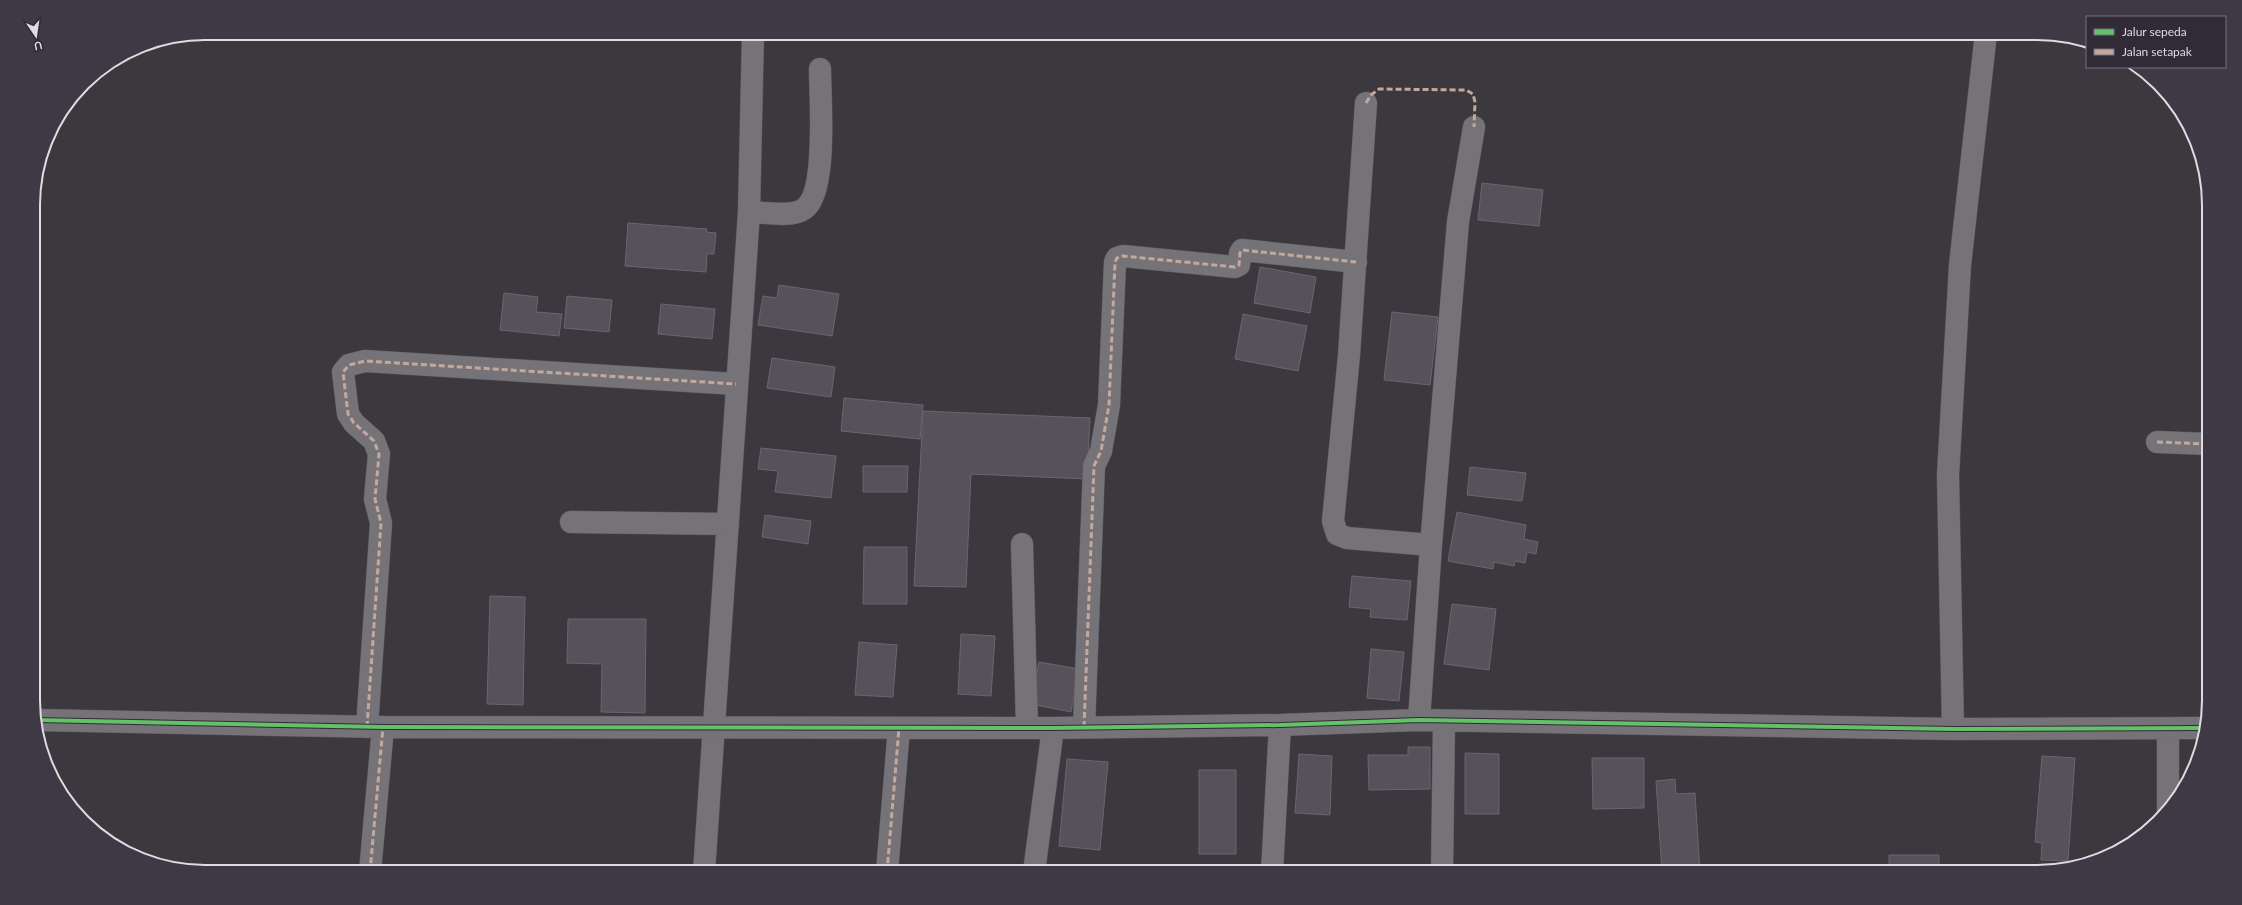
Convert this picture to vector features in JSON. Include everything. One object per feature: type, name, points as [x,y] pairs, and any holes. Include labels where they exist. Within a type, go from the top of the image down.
[{"type":"street","points":[[705,865],[715,727],[736,384],[749,212],[753,40]]},
{"type":"street","points":[[1953,729],[1949,499],[1950,442],[1960,265],[1985,40]]},
{"type":"street","points":[[749,212],[791,213],[803,210],[811,203],[820,174],[820,69]]},
{"type":"street","points":[[1366,104],[1356,262],[1333,521],[1334,528],[1337,534],[1347,538],[1431,546]]},
{"type":"street","points":[[1419,720],[1431,546],[1458,222],[1474,127]]},
{"type":"street","points":[[1084,727],[1094,466],[1101,451],[1109,405],[1115,262],[1117,258],[1123,256],[1235,267],[1239,265],[1240,253],[1242,250],[1356,262]]},
{"type":"street","points":[[370,865],[381,523],[376,499],[379,454],[374,441],[354,424],[348,414],[343,372],[350,365],[365,361],[736,384]]},
{"type":"street","points":[[2157,442],[2202,444]]},
{"type":"street","points":[[571,522],[728,524]]},
{"type":"street","points":[[1022,544],[1027,728]]},
{"type":"street","points":[[41,720],[375,727],[1053,728],[1280,725],[1419,720],[1953,729],[2200,728]]},
{"type":"street","points":[[1442,865],[1444,721]]},
{"type":"street","points":[[1272,865],[1280,725]]},
{"type":"street","points":[[888,865],[899,728]]},
{"type":"street","points":[[1035,865],[1053,728]]},
{"type":"street","points":[[2168,729],[2168,800]]},
{"type":"building","points":[[1482,183],[1543,190],[1539,226],[1478,220]]},
{"type":"building","points":[[628,223],[707,229],[706,232],[716,233],[714,254],[707,254],[706,272],[625,266]]},
{"type":"building","points":[[1260,267],[1316,277],[1310,313],[1254,303]]},
{"type":"building","points":[[779,285],[839,294],[832,336],[758,325],[763,296],[777,298]]},
{"type":"building","points":[[504,293],[538,297],[536,312],[562,314],[559,336],[500,330]]},
{"type":"building","points":[[567,296],[612,300],[609,332],[564,328]]},
{"type":"building","points":[[661,304],[715,309],[712,339],[658,334]]},
{"type":"building","points":[[1392,312],[1438,317],[1430,385],[1384,380]]},
{"type":"building","points":[[1243,314],[1307,326],[1298,371],[1235,359]]},
{"type":"building","points":[[772,358],[835,367],[831,397],[767,388]]},
{"type":"building","points":[[844,398],[923,405],[920,439],[841,431]]},
{"type":"building","points":[[923,411],[1090,418],[1087,479],[971,474],[966,587],[914,586]]},
{"type":"building","points":[[761,448],[836,456],[831,498],[775,492],[778,471],[758,469]]},
{"type":"building","points":[[863,466],[908,466],[907,492],[863,492]]},
{"type":"building","points":[[1470,467],[1526,473],[1522,501],[1467,495]]},
{"type":"building","points":[[1457,512],[1526,525],[1524,539],[1538,542],[1536,554],[1527,552],[1525,563],[1515,561],[1514,566],[1494,562],[1493,569],[1448,561]]},
{"type":"building","points":[[765,515],[811,521],[808,544],[762,537]]},
{"type":"building","points":[[864,547],[907,547],[907,604],[863,604]]},
{"type":"building","points":[[1352,576],[1411,581],[1407,620],[1370,617],[1371,609],[1349,607]]},
{"type":"building","points":[[490,596],[525,597],[523,705],[487,704]]},
{"type":"building","points":[[1452,604],[1496,609],[1489,670],[1444,664]]},
{"type":"building","points":[[568,619],[646,619],[645,713],[601,712],[602,664],[567,663]]},
{"type":"building","points":[[961,634],[995,636],[991,696],[958,694]]},
{"type":"building","points":[[859,642],[897,645],[893,697],[855,695]]},
{"type":"building","points":[[1371,649],[1404,652],[1399,701],[1367,698]]},
{"type":"building","points":[[1039,662],[1079,669],[1071,712],[1031,704]]},
{"type":"building","points":[[1408,747],[1430,747],[1430,789],[1369,790],[1368,755],[1408,755]]},
{"type":"building","points":[[1465,753],[1499,754],[1499,814],[1465,814]]},
{"type":"building","points":[[1299,754],[1332,756],[1330,815],[1295,813]]},
{"type":"building","points":[[2042,756],[2075,758],[2068,861],[2041,860],[2042,843],[2035,842]]},
{"type":"building","points":[[1592,758],[1644,758],[1644,808],[1593,809]]},
{"type":"building","points":[[1067,759],[1108,762],[1100,850],[1059,846]]},
{"type":"building","points":[[1199,770],[1236,770],[1236,854],[1199,854]]},
{"type":"building","points":[[1675,779],[1676,794],[1695,793],[1700,865],[1662,865],[1656,781]]},
{"type":"building","points":[[1889,855],[1939,855],[1939,865],[1889,865]]},
{"type":"marked path","points":[[1366,103],[1371,95],[1379,89],[1466,90],[1473,94],[1475,102],[1474,127]]},
{"type":"marked path","points":[[1084,727],[1094,466],[1101,451],[1109,405],[1115,262],[1117,258],[1123,256],[1235,267],[1239,265],[1240,253],[1242,250],[1356,262]]},
{"type":"marked path","points":[[367,727],[381,523],[375,499],[379,454],[374,441],[354,423],[348,414],[343,372],[349,365],[365,361],[736,384]]},
{"type":"marked path","points":[[2157,442],[2202,444]]},
{"type":"marked path","points":[[371,865],[383,727]]},
{"type":"marked path","points":[[888,865],[899,728]]},
{"type":"cycle path","points":[[41,720],[383,727],[1053,728],[1280,725],[1419,720],[1953,729],[2200,728]]}]
